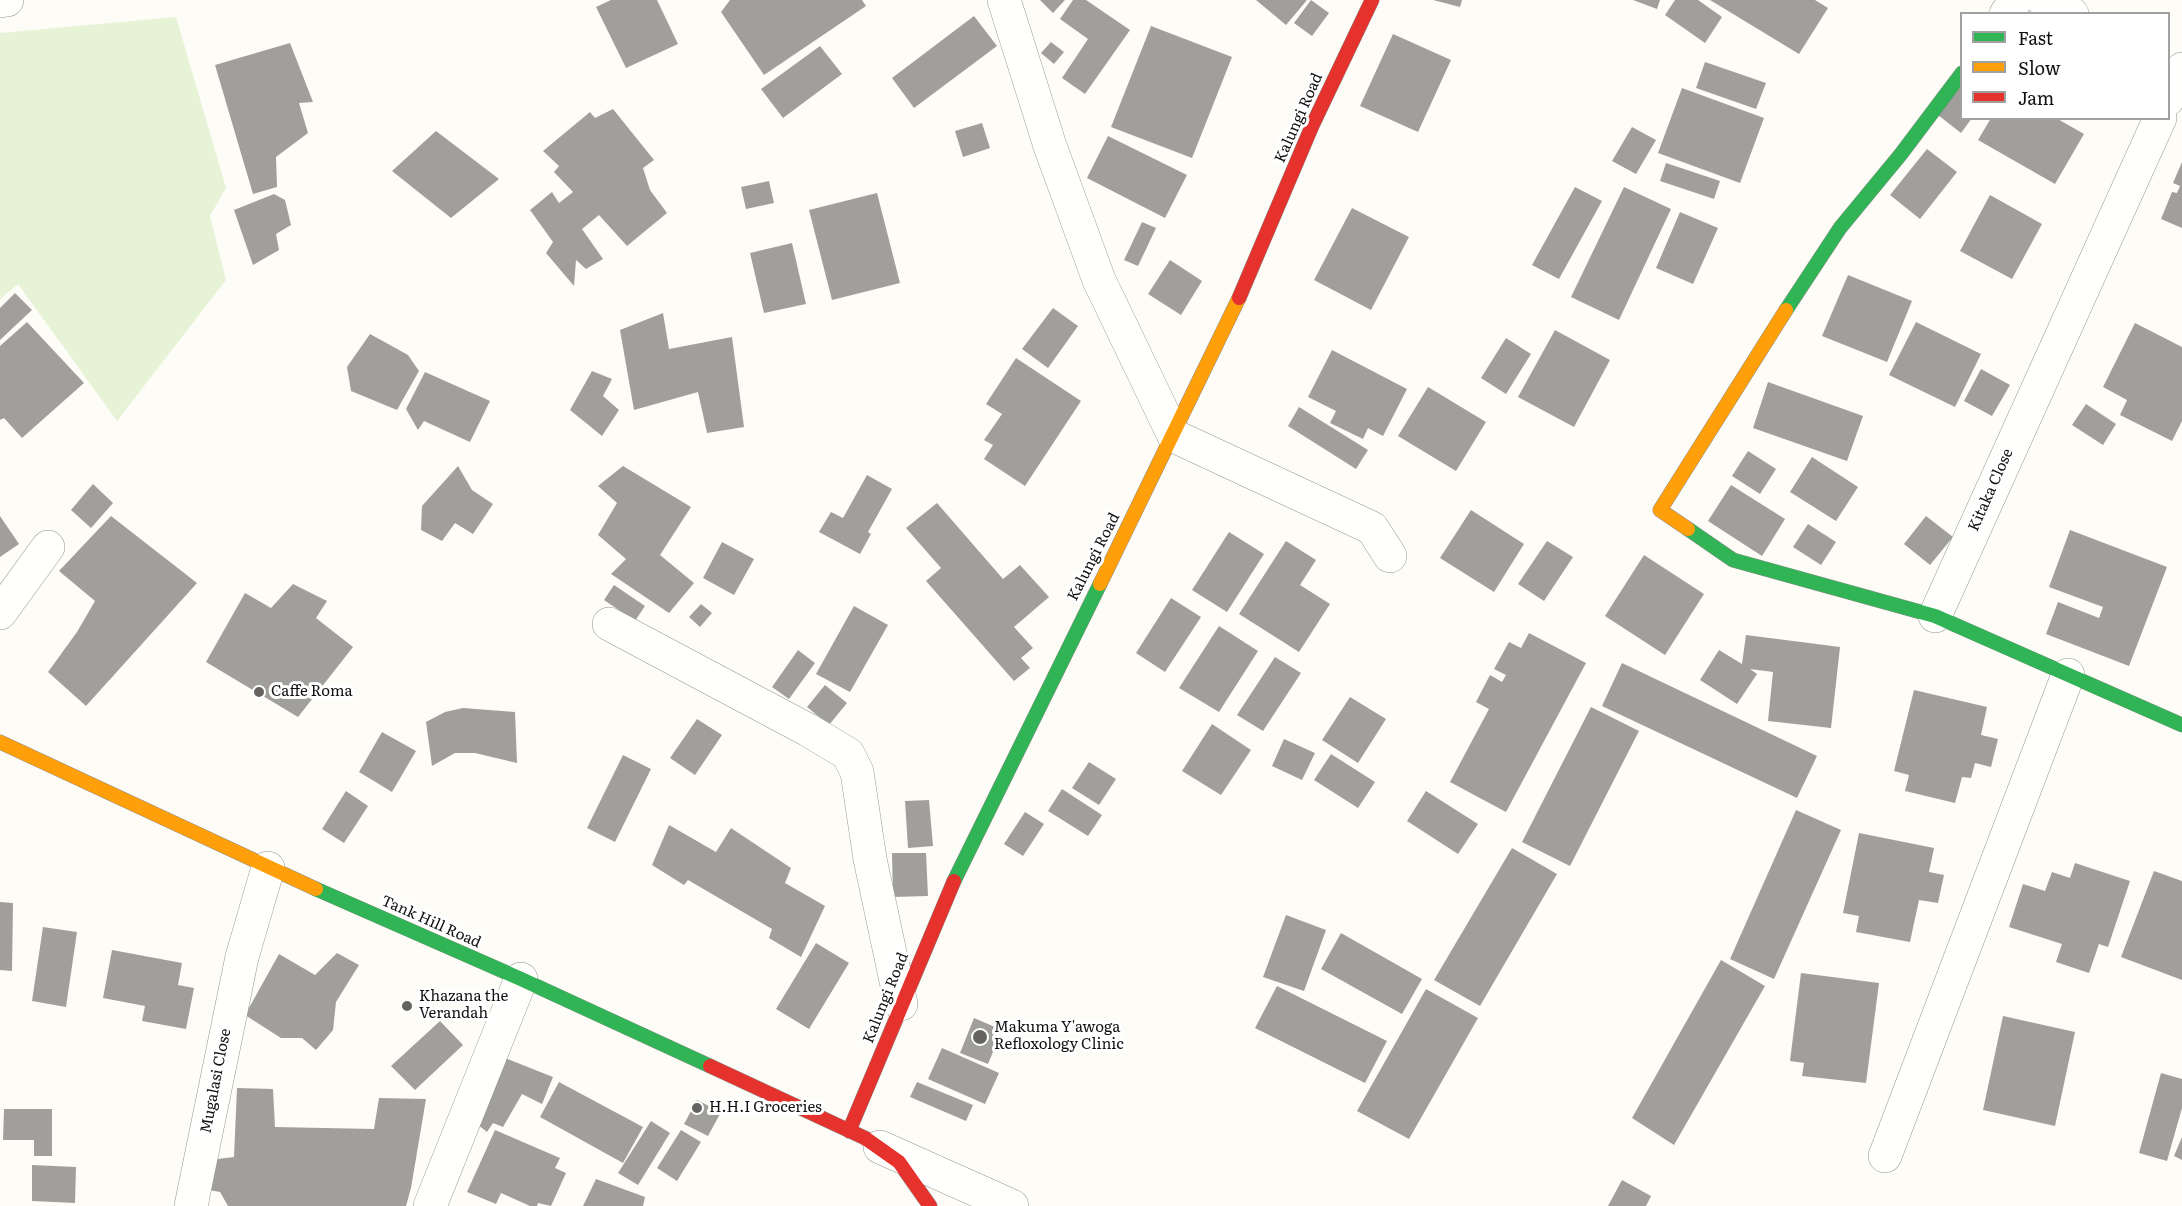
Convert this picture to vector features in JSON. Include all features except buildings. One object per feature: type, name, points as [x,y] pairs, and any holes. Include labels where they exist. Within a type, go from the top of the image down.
[{"type":"street","points":[[0,1],[7,0]]},
{"type":"street","points":[[1004,0],[1050,147],[1095,270],[1174,436],[1372,528],[1390,556]]},
{"type":"street","name":"Kalungi Road","points":[[849,1131],[967,851],[1226,330],[1312,126],[1372,0]]},
{"type":"street","points":[[2043,0],[2068,12]]},
{"type":"street","points":[[2170,97],[2182,67]]},
{"type":"street","points":[[1960,76],[1840,228],[1660,510],[1732,560],[1935,616],[2182,725]]},
{"type":"street","name":"Kitaka Close","points":[[1935,616],[2159,120]]},
{"type":"street","points":[[0,613],[48,547]]},
{"type":"street","points":[[609,624],[808,730],[848,754],[857,772],[870,859],[901,1004]]},
{"type":"street","points":[[1885,1156],[2068,675]]},
{"type":"street","name":"Tank Hill Road","points":[[0,742],[268,868],[521,979],[849,1131],[880,1147],[898,1162],[930,1206]]},
{"type":"street","name":"Mugalasi Close","points":[[191,1206],[242,957],[268,868]]},
{"type":"street","points":[[430,1206],[521,979]]},
{"type":"street","points":[[880,1147],[1012,1206]]},
{"type":"green space","points":[[176,17],[226,188],[210,216],[226,280],[117,421],[18,284],[0,299],[0,33]]},
{"type":"traffic: fast","points":[[1786,310],[1840,228],[1901,154],[1960,76]]},
{"type":"traffic: fast","points":[[1688,529],[1733,560],[1935,616],[2182,725]]},
{"type":"traffic: fast","points":[[954,881],[1100,584]]},
{"type":"traffic: fast","points":[[316,889],[521,979],[710,1066]]},
{"type":"traffic: slow","points":[[1100,584],[1239,298]]},
{"type":"traffic: slow","points":[[1688,529],[1660,510],[1786,310]]},
{"type":"traffic: slow","points":[[0,742],[316,889]]},
{"type":"traffic: jam","points":[[1239,298],[1312,126],[1372,0]]},
{"type":"traffic: jam","points":[[849,1131],[954,881]]},
{"type":"traffic: jam","points":[[710,1066],[865,1138],[899,1162],[930,1206]]},
{"type":"place","name":"Caffe Roma","points":[[259,692]]},
{"type":"place","name":"Khazana the Verandah","points":[[407,1006]]},
{"type":"place","name":"Makuma Y'awoga Refloxology Clinic","points":[[980,1037]]},
{"type":"place","name":"H.H.I Groceries","points":[[697,1108]]}]
